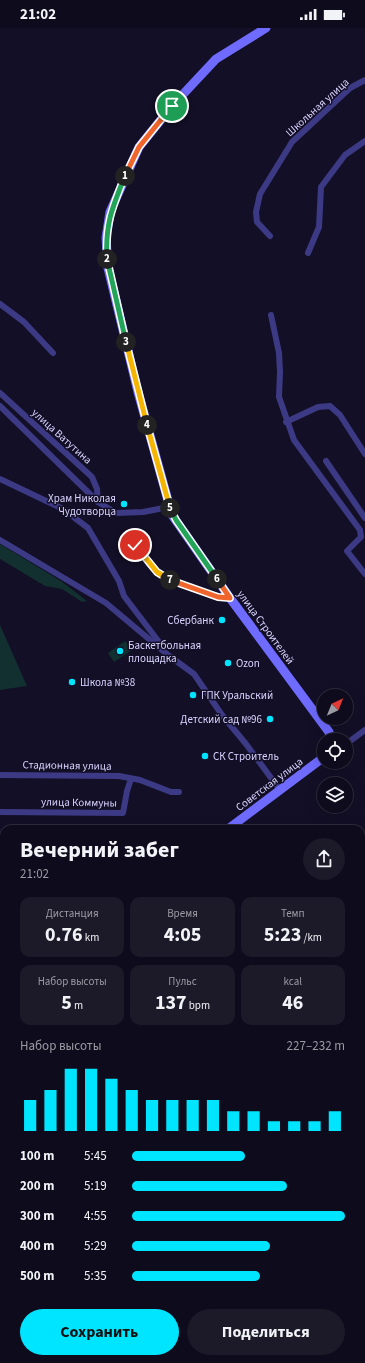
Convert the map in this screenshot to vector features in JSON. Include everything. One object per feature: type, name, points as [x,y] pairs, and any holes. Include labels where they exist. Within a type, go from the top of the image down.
[{"type":"main road","name":"улица Строителей","points":[[266,28],[216,59],[172,106],[139,147],[110,212],[106,238],[108,268],[169,507],[176,520],[230,598],[329,733]]},
{"type":"main road","name":"Советская улица","points":[[233,825],[317,762]]},
{"type":"street","name":"Школьная улица","points":[[270,236],[257,222],[256,212],[260,194],[292,142],[350,88],[365,80]]},
{"type":"street","points":[[308,253],[319,227],[321,187],[345,155],[365,140]]},
{"type":"street","points":[[0,304],[24,322],[53,353]]},
{"type":"street","points":[[271,315],[279,353],[279,397],[286,422],[294,440],[360,530],[361,537],[347,552],[365,574]]},
{"type":"street","name":"улица Ватутина","points":[[0,393],[92,476],[97,489],[98,502]]},
{"type":"street","name":"улица Ватутина","points":[[0,406],[98,502],[116,513],[143,512],[169,507]]},
{"type":"street","points":[[286,422],[318,407],[330,406],[340,415],[365,454]]},
{"type":"street","points":[[326,462],[365,518]]},
{"type":"street","points":[[0,479],[63,509],[88,528],[120,581],[124,596],[168,655]]},
{"type":"street","points":[[0,540],[106,603],[168,655],[194,674],[222,715],[246,744],[280,790]]},
{"type":"street","points":[[135,545],[157,572],[167,579],[218,597],[230,598]]},
{"type":"street","points":[[353,739],[365,730]]},
{"type":"street","name":"Стадионная улица","points":[[0,775],[119,776],[140,780],[172,792],[179,792]]},
{"type":"street","name":"улица Коммуны","points":[[0,812],[123,813],[131,779]]},
{"type":"green space","points":[[0,544],[61,581],[87,601],[82,602],[62,589],[45,586],[0,559]]},
{"type":"green space","points":[[0,625],[27,686],[0,690]]},
{"type":"green space","name":"Баскетбольная площадка","points":[[125,641],[132,650],[114,662],[108,653]]},
{"type":"place","name":"Храм Николая Чудотворца","points":[[124,504]]},
{"type":"place","name":"Сбербанк","points":[[222,620]]},
{"type":"place","name":"Баскетбольная площадка","points":[[120,651]]},
{"type":"place","name":"Ozon","points":[[228,663]]},
{"type":"place","name":"Школа №38","points":[[72,682]]},
{"type":"place","name":"ГПК Уральский","points":[[193,695]]},
{"type":"place","name":"Детский сад №96","points":[[270,719]]},
{"type":"place","name":"СК Строитель","points":[[205,756]]},
{"type":"route","points":[[135,545],[157,572],[167,579],[218,597],[230,598],[172,515],[169,507],[138,392],[108,268],[106,238],[110,212],[132,158],[172,106]]}]
